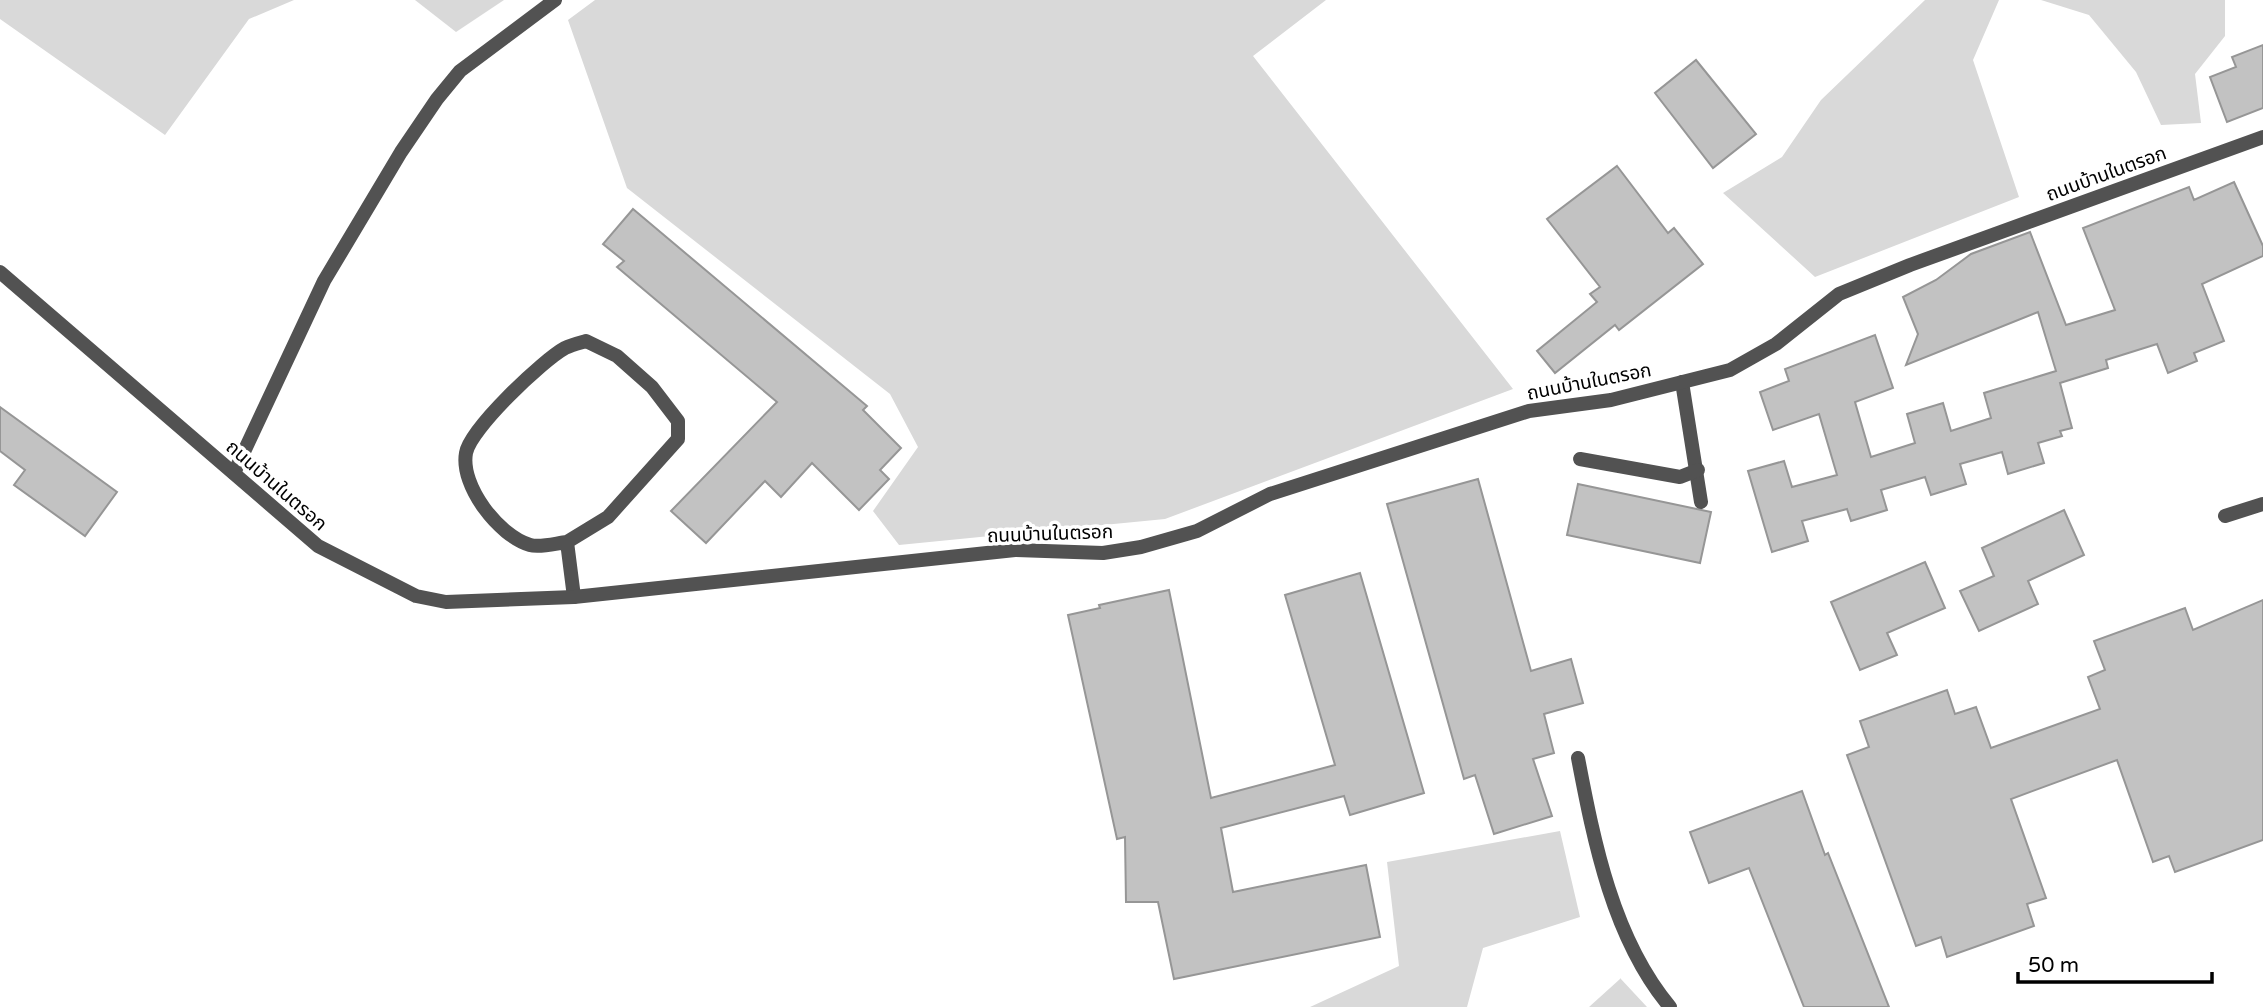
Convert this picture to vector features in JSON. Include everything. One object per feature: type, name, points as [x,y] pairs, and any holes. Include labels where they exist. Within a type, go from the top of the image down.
[{"type":"street","points":[[234,473],[324,281],[422,121],[460,71],[555,0]]},
{"type":"street","name":"ถนนบ้านในตรอก","points":[[0,272],[318,546],[416,596],[457,602],[574,597],[1015,550],[1103,553],[1141,547],[1197,531],[1270,495],[1530,411],[1611,400],[1730,370],[1765,351],[1839,294],[1910,265],[2263,136]]},
{"type":"street","points":[[586,341],[617,356],[652,387],[678,421],[678,439],[608,517],[567,542],[531,545],[509,533],[472,491],[466,472],[466,452],[478,431],[514,391],[565,348],[586,341]]},
{"type":"street","points":[[1682,382],[1698,470],[1700,502]]},
{"type":"street","points":[[1580,459],[1680,477],[1698,470]]},
{"type":"street","points":[[2225,516],[2263,503]]},
{"type":"street","points":[[567,542],[574,597]]},
{"type":"street","points":[[1578,758],[1596,848],[1628,935],[1655,990],[1670,1007]]},
{"type":"shaded area","points":[[0,0],[294,0],[249,19],[165,135],[0,19]]},
{"type":"shaded area","points":[[415,0],[504,0],[456,32]]},
{"type":"shaded area","points":[[595,0],[1326,0],[1253,56],[1513,389],[1165,519],[899,545],[873,511],[918,447],[890,394],[627,188],[568,20]]},
{"type":"shaded area","points":[[1925,0],[1999,0],[1973,60],[2019,197],[1815,277],[1723,193],[1782,157],[1821,100]]},
{"type":"shaded area","points":[[2041,0],[2225,0],[2225,36],[2195,74],[2201,123],[2161,125],[2136,72],[2089,15]]},
{"type":"shaded area","points":[[1560,831],[1580,917],[1483,948],[1467,1007],[1310,1007],[1399,966],[1387,862]]},
{"type":"shaded area","points":[[1620,979],[1647,1007],[1589,1007]]},
{"type":"building","points":[[2263,45],[2263,108],[2227,122],[2210,77],[2236,67],[2232,57]]},
{"type":"building","points":[[1696,60],[1756,134],[1713,168],[1655,93]]},
{"type":"building","points":[[1617,166],[1668,233],[1674,228],[1703,264],[1619,330],[1615,325],[1555,373],[1537,351],[1597,302],[1590,294],[1600,287],[1547,219]]},
{"type":"building","points":[[2234,182],[2263,246],[2263,256],[2202,284],[2224,341],[2194,353],[2197,361],[2168,373],[2157,344],[2106,360],[2108,368],[2060,383],[2072,428],[2060,431],[2062,436],[2038,443],[2044,463],[2008,474],[2002,452],[1960,464],[1966,484],[1931,495],[1925,477],[1881,490],[1887,510],[1851,521],[1847,509],[1802,521],[1808,541],[1772,552],[1748,471],[1784,461],[1792,487],[1837,475],[1819,414],[1773,430],[1760,392],[1789,381],[1785,369],[1875,335],[1893,388],[1855,402],[1871,457],[1915,443],[1907,414],[1943,403],[1951,431],[1991,418],[1984,393],[2056,371],[2038,312],[1906,365],[1918,334],[1903,297],[1936,280],[1971,254],[2030,232],[2066,325],[2115,310],[2083,228],[2189,187],[2194,200]]},
{"type":"building","points":[[633,209],[867,406],[863,410],[901,448],[880,470],[889,479],[859,510],[812,463],[781,497],[765,481],[706,543],[671,511],[777,402],[617,267],[624,261],[603,244]]},
{"type":"building","points":[[0,407],[117,492],[85,536],[14,485],[25,470],[0,451]]},
{"type":"building","points":[[1478,479],[1531,671],[1571,659],[1583,703],[1544,714],[1554,753],[1533,759],[1552,816],[1494,834],[1475,775],[1464,779],[1387,504]]},
{"type":"building","points":[[1578,484],[1711,512],[1700,563],[1567,535]]},
{"type":"building","points":[[2064,510],[2084,555],[2028,581],[2038,604],[1979,631],[1960,591],[1994,576],[1982,548]]},
{"type":"building","points":[[1925,562],[1945,608],[1887,633],[1897,655],[1860,670],[1831,602]]},
{"type":"building","points":[[1360,573],[1424,793],[1350,815],[1344,796],[1221,828],[1233,892],[1366,865],[1380,937],[1174,979],[1158,902],[1126,902],[1125,837],[1117,839],[1068,615],[1100,608],[1099,605],[1169,590],[1211,798],[1335,765],[1285,595]]},
{"type":"building","points":[[2263,600],[2263,840],[2175,872],[2169,856],[2153,862],[2117,760],[2011,799],[2046,898],[2027,904],[2034,926],[1947,957],[1941,937],[1916,946],[1847,755],[1869,747],[1860,721],[1947,690],[1955,714],[1976,707],[1991,748],[2100,709],[2088,677],[2105,670],[2094,641],[2185,608],[2193,630]]},
{"type":"building","points":[[1802,791],[1825,855],[1828,853],[1889,1007],[1804,1007],[1749,868],[1709,883],[1690,832]]}]
